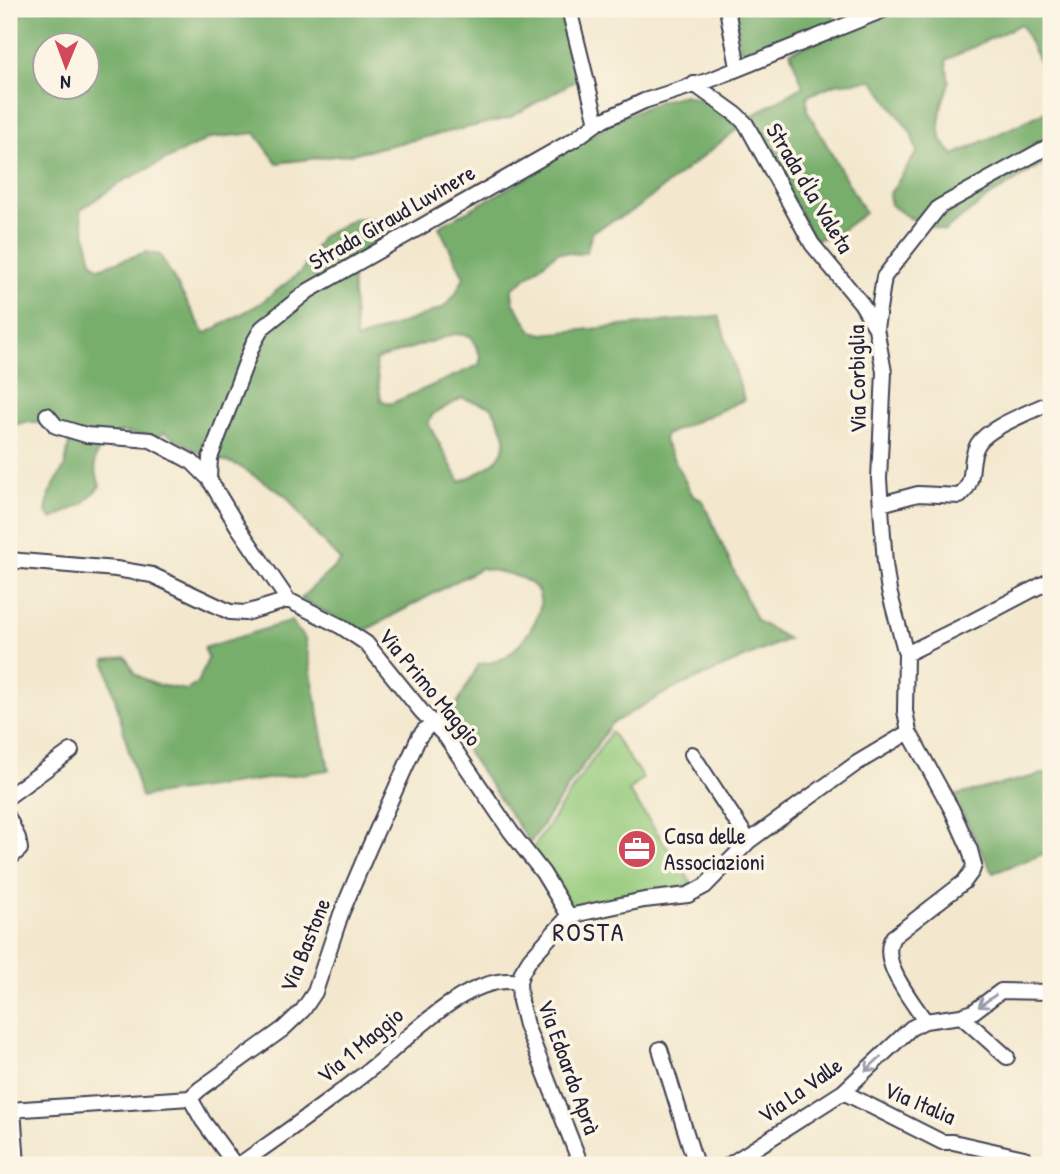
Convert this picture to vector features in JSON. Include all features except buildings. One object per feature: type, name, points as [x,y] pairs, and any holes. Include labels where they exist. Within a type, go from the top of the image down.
[{"type":"street","points":[[569,9],[597,123]]},
{"type":"street","points":[[727,9],[738,67]]},
{"type":"street","name":"Strada Giraud Luvinere","points":[[209,479],[210,458],[253,344],[262,328],[308,291],[575,139],[597,123],[644,100],[694,84],[886,9]]},
{"type":"street","name":"Strada d'la Valeta","points":[[694,84],[746,124],[812,244],[861,303],[876,328]]},
{"type":"street","name":"Via Corbiglia","points":[[925,1021],[891,966],[887,955],[888,945],[893,937],[964,882],[974,865],[952,810],[909,732],[905,711],[906,653],[889,591],[879,479],[884,372],[876,328],[884,277],[939,207],[1051,145]]},
{"type":"street","points":[[881,504],[918,494],[960,496],[969,487],[978,443],[995,430],[1051,402]]},
{"type":"street","name":"Via Primo Maggio","points":[[47,415],[56,426],[86,435],[150,440],[192,462],[209,479],[288,600],[340,626],[366,643],[446,737],[511,832],[543,873],[569,916]]},
{"type":"street","points":[[9,560],[116,569],[152,575],[230,612],[246,613],[288,600]]},
{"type":"street","points":[[906,653],[1051,580]]},
{"type":"street","name":"Via Bastone","points":[[190,1098],[283,1029],[303,1010],[315,992],[341,914],[369,848],[419,737],[432,721]]},
{"type":"street","points":[[569,916],[644,900],[688,895],[705,887],[749,841],[857,763],[909,732]]},
{"type":"street","points":[[9,796],[71,751]]},
{"type":"street","points":[[692,754],[749,841]]},
{"type":"street","points":[[9,819],[20,849],[9,859]]},
{"type":"street","name":"Via Edoardo Aprà","points":[[569,916],[530,959],[519,982],[526,1025],[581,1165]]},
{"type":"street","name":"Via 1 Maggio","points":[[237,1165],[330,1101],[385,1057],[424,1021],[466,994],[500,981],[519,982]]},
{"type":"street","points":[[925,1021],[973,1012],[1001,992],[1051,992]]},
{"type":"street","points":[[961,1016],[1007,1057]]},
{"type":"street","name":"Via La Valle","points":[[729,1165],[843,1092],[911,1028],[925,1021]]},
{"type":"street","points":[[660,1049],[696,1165]]},
{"type":"street","name":"Via Italia","points":[[843,1092],[942,1142],[953,1142],[1024,1158]]},
{"type":"street","points":[[17,1165],[11,1110],[190,1098],[203,1121],[237,1165]]},
{"type":"green space","points":[[9,9],[562,9],[580,78],[509,118],[352,154],[277,163],[255,133],[210,138],[123,181],[80,210],[92,261],[99,268],[146,252],[160,255],[205,334],[258,305],[302,271],[322,236],[354,219],[372,218],[386,240],[351,258],[356,340],[443,308],[455,295],[464,277],[439,227],[528,177],[612,121],[663,100],[685,95],[705,101],[740,127],[636,209],[593,231],[586,252],[558,252],[512,289],[513,302],[532,331],[543,334],[719,316],[744,400],[665,435],[664,441],[693,496],[702,500],[756,620],[788,639],[671,690],[611,724],[530,843],[447,722],[479,664],[496,661],[512,652],[534,624],[540,603],[539,593],[533,585],[515,576],[481,568],[362,632],[300,599],[341,561],[310,528],[286,496],[237,465],[200,453],[164,432],[159,437],[120,432],[96,454],[95,467],[100,486],[83,504],[52,519],[46,512],[49,494],[65,466],[69,443],[56,431],[41,424],[17,424],[9,428]],"holes":[[[454,334],[471,336],[481,357],[479,365],[390,404],[381,400],[375,360]],[[462,398],[492,407],[504,433],[505,442],[503,450],[492,464],[460,482],[428,423],[433,414]]]},
{"type":"green space","points":[[732,9],[833,9],[835,23],[742,58]]},
{"type":"green space","points":[[896,9],[1051,9],[1051,86],[1021,24],[946,60],[949,84],[939,124],[942,142],[954,155],[1045,112],[1051,105],[1051,159],[990,196],[944,231],[908,217],[891,205],[889,195],[917,152],[911,133],[873,80],[835,84],[807,96],[807,110],[865,213],[836,234],[814,240],[750,117],[803,86],[790,52]]},
{"type":"green space","points":[[291,621],[305,639],[329,770],[141,797],[105,660],[126,657],[135,674],[154,684],[186,690],[198,683],[208,658],[204,648]]},
{"type":"green space","points":[[611,732],[643,778],[629,791],[692,884],[575,915],[533,848]]},
{"type":"green space","points":[[1051,772],[1051,851],[993,873],[953,796]]},
{"type":"place","name":"Casa delle Associazioni","points":[[637,849]]},
{"type":"district","name":"ROSTA","points":[[589,932]]}]
